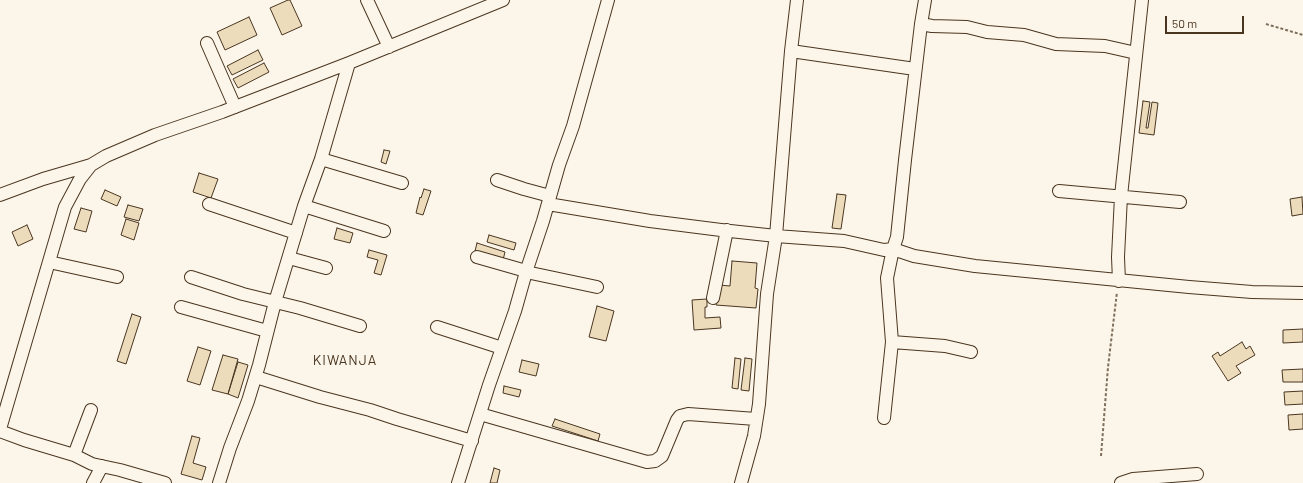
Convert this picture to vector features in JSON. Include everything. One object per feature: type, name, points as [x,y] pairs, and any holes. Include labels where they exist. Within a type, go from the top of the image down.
[{"type":"street","points":[[367,0],[389,47]]},
{"type":"street","points":[[0,195],[43,179],[91,165],[106,156],[155,135],[235,107],[349,63],[503,0]]},
{"type":"street","points":[[458,483],[515,311],[526,271],[573,126],[608,0]]},
{"type":"street","points":[[741,483],[754,436],[756,419],[768,294],[776,236],[791,51],[797,0]]},
{"type":"street","points":[[884,418],[892,342],[887,278],[892,249],[897,237],[915,69],[925,0]]},
{"type":"street","points":[[1119,281],[1118,257],[1121,196],[1142,0]]},
{"type":"street","points":[[921,24],[932,26],[967,27],[986,32],[1024,35],[1056,44],[1105,46],[1136,53]]},
{"type":"street","points":[[208,43],[235,107]]},
{"type":"street","points":[[791,51],[915,69]]},
{"type":"street","points":[[219,483],[256,376],[274,302],[304,206],[321,159],[349,63]]},
{"type":"street","points":[[321,159],[402,183]]},
{"type":"street","points":[[91,165],[80,179],[65,207],[0,430],[24,440],[74,454],[84,461],[165,483]]},
{"type":"street","points":[[497,180],[524,189],[549,200],[650,221],[776,236],[844,241],[884,250],[892,249],[914,256],[975,266],[1066,274],[1119,281],[1252,292],[1303,293]]},
{"type":"street","points":[[1059,190],[1180,202]]},
{"type":"street","points":[[209,204],[296,233]]},
{"type":"street","points":[[304,206],[384,231]]},
{"type":"street","points":[[714,298],[727,230]]},
{"type":"street","points":[[477,257],[526,271],[597,287]]},
{"type":"street","points":[[289,258],[326,268]]},
{"type":"street","points":[[49,262],[118,277]]},
{"type":"street","points":[[191,277],[243,294],[360,326]]},
{"type":"street","points":[[182,307],[267,331]]},
{"type":"street","points":[[437,327],[502,348]]},
{"type":"street","points":[[892,342],[945,346],[971,352]]},
{"type":"street","points":[[256,376],[472,441]]},
{"type":"street","points":[[74,454],[91,410]]},
{"type":"street","points":[[480,414],[647,462],[656,461],[662,456],[680,416],[688,414],[756,419]]},
{"type":"street","points":[[93,483],[102,466]]},
{"type":"street","points":[[1121,483],[1133,480],[1197,474]]},
{"type":"path","points":[[1266,24],[1303,35]]},
{"type":"path","points":[[1100,456],[1108,367],[1119,281]]},
{"type":"building","points":[[290,0],[302,26],[282,35],[270,8]]},
{"type":"building","points":[[249,17],[257,35],[225,50],[217,32]]},
{"type":"building","points":[[258,50],[263,60],[232,75],[227,66]]},
{"type":"building","points":[[264,63],[269,72],[238,88],[233,79]]},
{"type":"building","points":[[1143,101],[1150,102],[1146,128],[1148,128],[1152,102],[1158,103],[1154,135],[1139,133]]},
{"type":"building","points":[[384,150],[390,151],[386,164],[381,162]]},
{"type":"building","points":[[199,173],[218,179],[211,198],[193,192]]},
{"type":"building","points":[[424,189],[431,191],[423,215],[416,213],[420,197],[421,198]]},
{"type":"building","points":[[105,190],[121,197],[117,206],[101,199]]},
{"type":"building","points":[[837,194],[846,195],[841,229],[832,228]]},
{"type":"building","points":[[1302,197],[1303,214],[1292,216],[1290,199]]},
{"type":"building","points":[[128,205],[143,209],[139,221],[124,217]]},
{"type":"building","points":[[81,208],[92,211],[86,232],[74,229]]},
{"type":"building","points":[[126,219],[139,223],[134,240],[121,235]]},
{"type":"building","points":[[27,225],[33,239],[18,246],[12,232]]},
{"type":"building","points":[[337,228],[353,233],[350,243],[334,239]]},
{"type":"building","points":[[489,235],[516,243],[514,250],[487,242]]},
{"type":"building","points":[[477,243],[505,252],[503,260],[475,251]]},
{"type":"building","points":[[369,250],[387,255],[381,275],[374,273],[378,260],[367,257]]},
{"type":"building","points":[[732,261],[757,263],[755,288],[758,289],[756,308],[716,305],[719,285],[730,286]]},
{"type":"building","points":[[707,299],[705,318],[720,317],[721,328],[694,330],[692,300]]},
{"type":"building","points":[[597,306],[614,311],[606,341],[589,337]]},
{"type":"building","points":[[132,314],[141,317],[126,364],[117,361]]},
{"type":"building","points":[[1303,329],[1303,342],[1283,343],[1283,330]]},
{"type":"building","points":[[1242,342],[1246,349],[1250,346],[1255,355],[1236,366],[1241,373],[1228,381],[1212,356],[1218,352],[1220,356]]},
{"type":"building","points":[[198,347],[211,351],[200,385],[187,381]]},
{"type":"building","points":[[223,355],[238,359],[228,394],[212,390]]},
{"type":"building","points":[[735,358],[741,359],[738,389],[732,388]]},
{"type":"building","points":[[745,358],[752,359],[749,391],[741,390]]},
{"type":"building","points":[[522,360],[539,364],[536,376],[519,372]]},
{"type":"building","points":[[238,362],[248,365],[238,398],[228,394]]},
{"type":"building","points":[[1303,369],[1303,382],[1283,382],[1282,370]]},
{"type":"building","points":[[504,386],[521,390],[519,397],[503,393]]},
{"type":"building","points":[[1303,391],[1303,404],[1285,405],[1284,392]]},
{"type":"building","points":[[1303,414],[1303,429],[1289,430],[1288,415]]},
{"type":"building","points":[[555,419],[600,434],[598,441],[552,426]]},
{"type":"building","points":[[192,436],[200,438],[193,463],[206,467],[202,480],[181,474]]},
{"type":"building","points":[[494,468],[500,470],[497,483],[490,483]]},
{"type":"district","name":"KIWANJA","points":[[345,360]]}]
